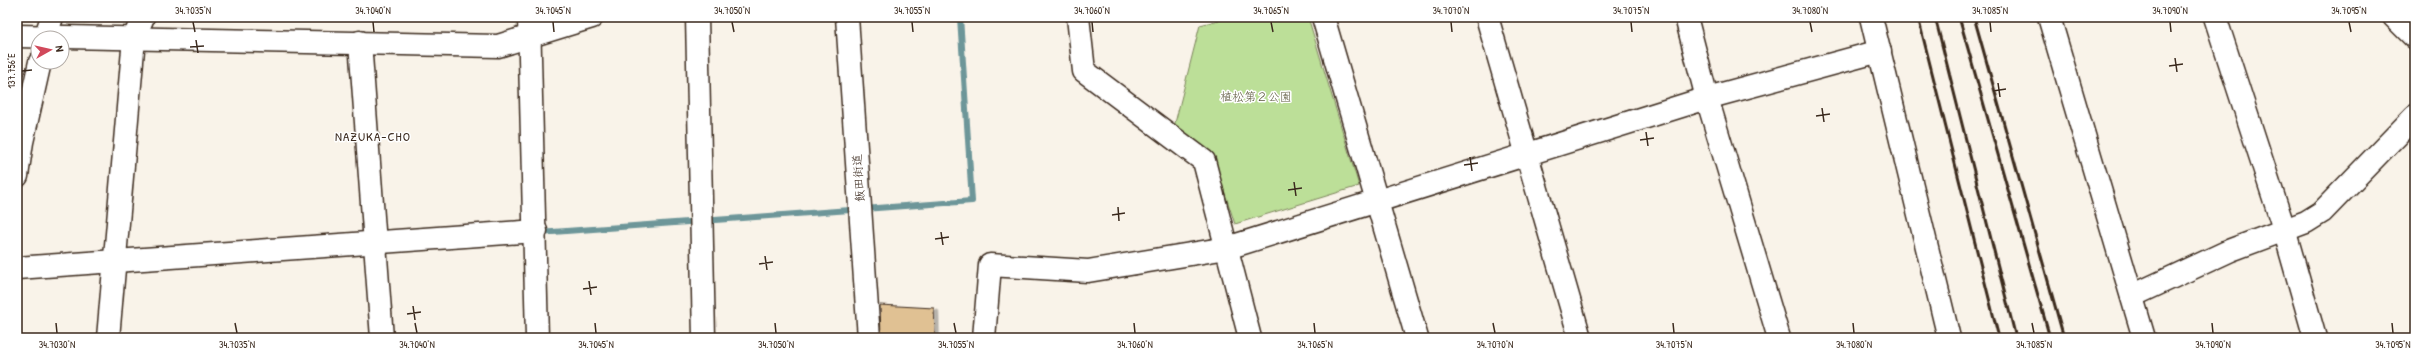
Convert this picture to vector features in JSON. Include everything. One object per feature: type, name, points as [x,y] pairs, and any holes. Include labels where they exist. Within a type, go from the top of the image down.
[{"type":"street","points":[[108,338],[134,38],[143,17]]},
{"type":"street","points":[[70,32],[134,38],[498,46],[529,27],[592,17]]},
{"type":"street","points":[[697,17],[704,338]]},
{"type":"street","name":"飯田街道","points":[[847,17],[869,338]]},
{"type":"street","points":[[1078,17],[1084,70],[1204,161],[1228,248],[1250,338]]},
{"type":"street","points":[[1324,17],[1417,338]]},
{"type":"street","points":[[1487,17],[1580,338]]},
{"type":"street","points":[[1686,17],[1707,98],[1779,338]]},
{"type":"street","points":[[1871,17],[1949,338]]},
{"type":"street","points":[[2048,17],[2144,338]]},
{"type":"street","points":[[2214,17],[2284,229],[2315,338]]},
{"type":"street","points":[[2394,17],[2415,38]]},
{"type":"street","points":[[529,27],[538,338]]},
{"type":"street","points":[[17,36],[30,33]]},
{"type":"street","points":[[360,42],[376,241],[382,338]]},
{"type":"street","points":[[984,338],[990,265],[1088,271],[1228,248],[1377,202],[1527,153],[1707,98],[1880,51]]},
{"type":"street","points":[[17,176],[22,142],[38,70]]},
{"type":"street","points":[[2132,296],[2231,250],[2306,222],[2330,206],[2415,116]]},
{"type":"street","points":[[17,268],[376,241],[536,232]]},
{"type":"green space","name":"植松第２公園","points":[[1231,17],[1308,17],[1359,186],[1235,224],[1212,154],[1174,127],[1200,25]]},
{"type":"building","points":[[880,305],[934,308],[935,338],[881,338]]},
{"type":"waterway","points":[[539,233],[972,201],[960,17]]},
{"type":"railway","points":[[1918,17],[1999,338]]},
{"type":"railway","points":[[1935,17],[2016,338]]},
{"type":"railway","points":[[1959,17],[2050,338]]},
{"type":"railway","points":[[1974,17],[2064,338]]},
{"type":"district","name":"NAZUKA-CHO","points":[[373,136]]}]
